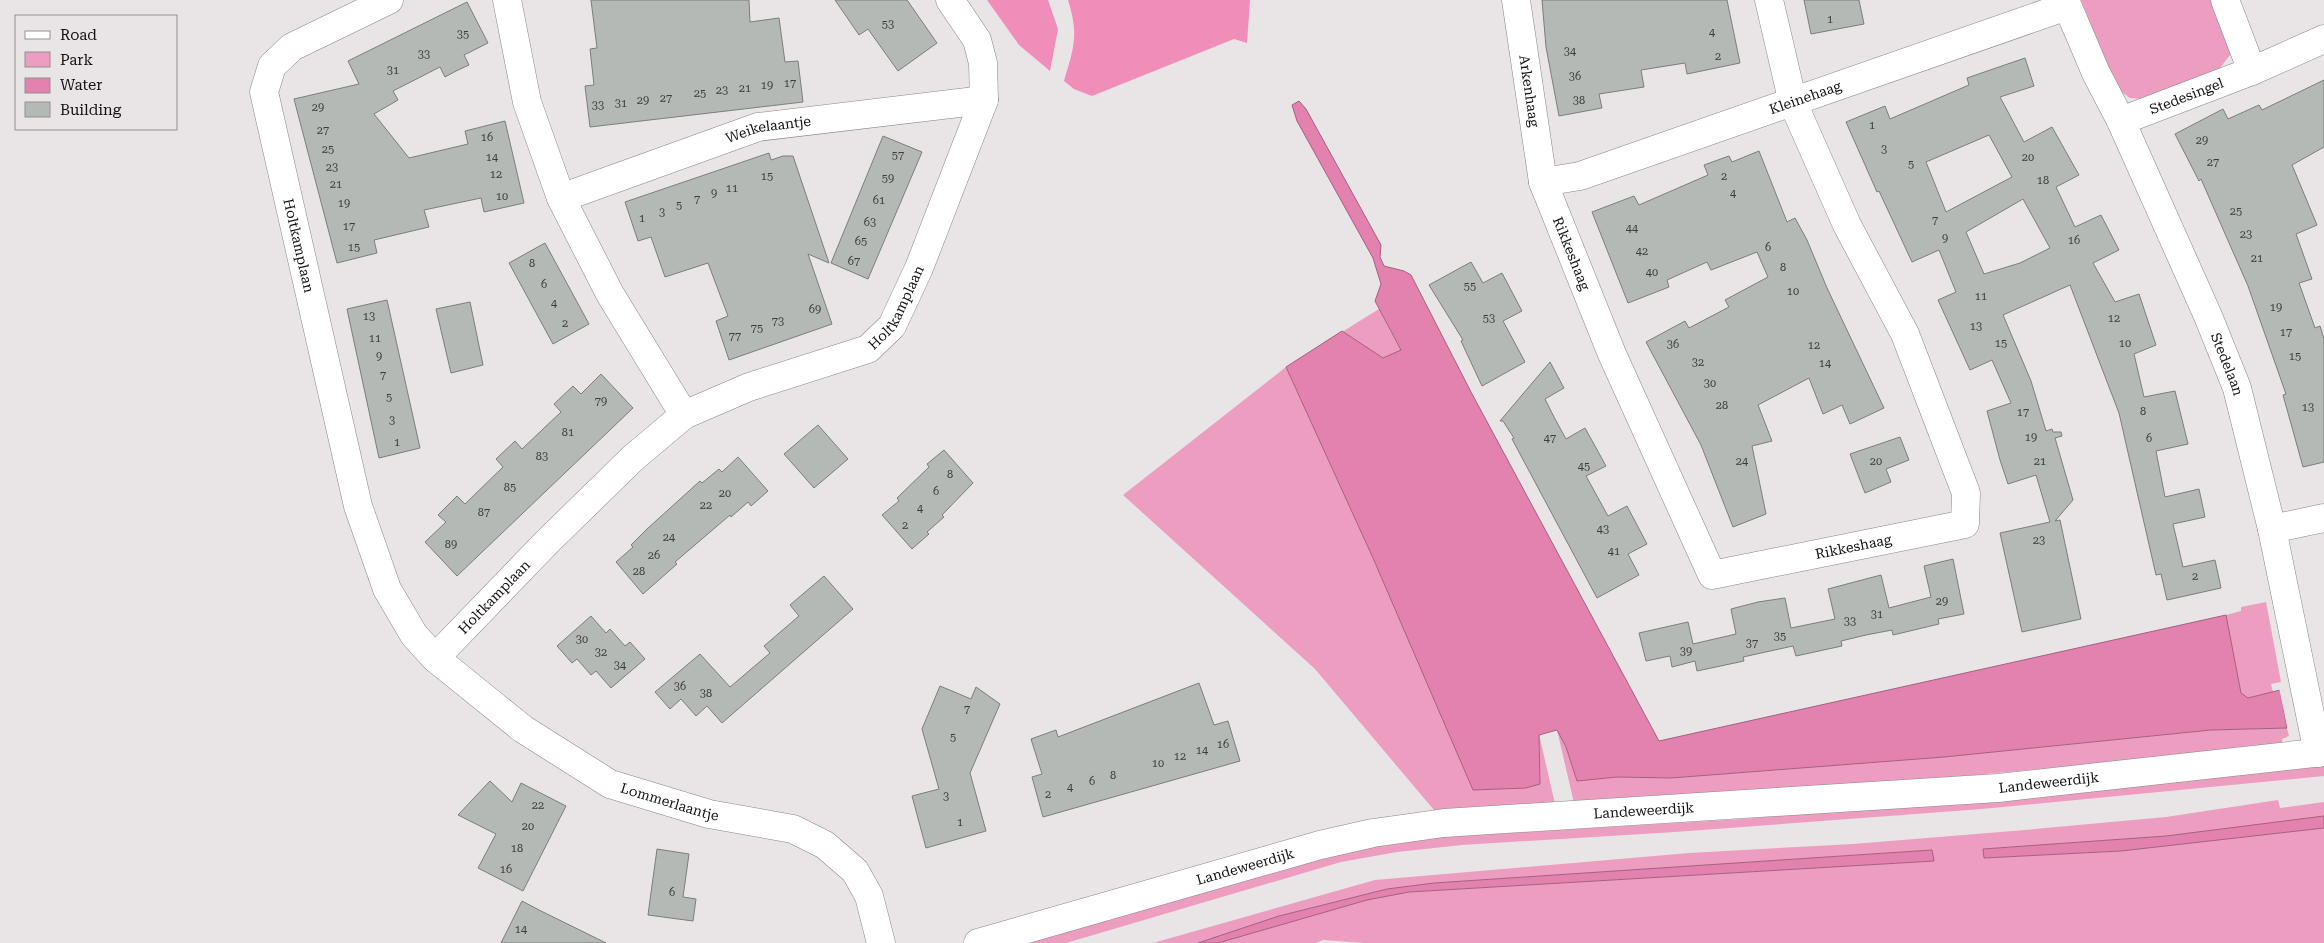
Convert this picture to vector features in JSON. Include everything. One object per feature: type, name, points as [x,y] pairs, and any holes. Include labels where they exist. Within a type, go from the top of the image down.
[{"type":"street","name":"Holtkamplaan","points":[[389,0],[292,47],[272,66],[264,92],[358,506],[387,589],[414,635],[435,658],[548,541],[633,458],[684,415],[750,387],[868,350],[892,326],[919,268],[984,100],[983,62],[977,40],[950,0]]},
{"type":"street","points":[[507,0],[527,102],[561,198],[610,294],[684,415]]},
{"type":"street","name":"Arkenhaag","points":[[1516,0],[1543,182]]},
{"type":"street","points":[[1769,0],[1793,103]]},
{"type":"street","points":[[2225,0],[2252,71]]},
{"type":"street","name":"Kleinehaag","points":[[1543,182],[1580,176],[1793,103],[2066,3]]},
{"type":"street","name":"Stedelaan","points":[[2066,3],[2096,73],[2121,121],[2208,316],[2237,388],[2272,530],[2302,677],[2319,745]]},
{"type":"street","name":"Stedesingel","points":[[2121,121],[2252,71],[2324,39]]},
{"type":"street","name":"Weikelaantje","points":[[561,198],[758,127],[984,100]]},
{"type":"street","name":"Rikkeshaag","points":[[1543,182],[1612,354],[1712,575],[1965,524],[1966,493],[1905,334],[1847,225],[1793,103]]},
{"type":"street","points":[[2272,530],[2324,518]]},
{"type":"street","name":"Lommerlaantje","points":[[435,658],[523,729],[610,784],[709,814],[793,829],[825,845],[855,871],[869,896],[882,943]]},
{"type":"street","name":"Landeweerdijk","points":[[978,943],[1311,848],[1373,833],[1444,823],[1998,788],[2319,745]]},
{"type":"green space","points":[[2081,0],[2216,0],[2231,48],[2230,55],[2220,68],[2144,99],[2130,98],[2116,88]]},
{"type":"green space","points":[[1379,309],[1401,350],[1383,358],[1342,332]]},
{"type":"green space","points":[[1286,367],[1373,558],[1473,790],[1526,788],[1540,784],[1539,734],[1555,804],[1434,810],[1315,669],[1123,495]]},
{"type":"green space","points":[[2266,602],[2281,682],[2271,684],[2273,692],[2248,698],[2241,693],[2226,615],[2241,611],[2241,607]]},
{"type":"green space","points":[[2287,728],[2289,736],[2282,739],[2283,746],[1965,776],[1574,803],[1557,730],[1566,747],[1577,781],[1617,777],[1671,778],[1944,757],[2212,730]]},
{"type":"green space","points":[[2324,766],[2324,776],[1982,809],[1675,832],[1462,845],[1397,852],[1341,862],[1066,943],[1021,943],[1345,852],[1410,839],[1742,819],[2007,797]]},
{"type":"green space","points":[[2278,800],[2280,808],[2324,802],[2324,816],[2166,836],[1983,849],[1984,858],[2121,851],[2324,828],[2324,943],[1365,943],[1323,940],[1316,943],[1218,943],[1367,900],[1409,892],[1933,861],[1932,850],[1434,883],[1387,889],[1279,916],[1198,943],[1153,943],[1375,880],[1689,853],[1853,844],[2025,830],[2166,817]]},
{"type":"shaded area","points":[[987,0],[1048,0],[1058,29],[1050,71],[1019,45]]},
{"type":"shaded area","points":[[1068,0],[1250,0],[1247,43],[1234,39],[1092,96],[1074,89],[1064,81],[1074,41],[1073,23]]},
{"type":"water","points":[[1299,101],[1306,109],[1381,245],[1380,257],[1384,266],[1404,271],[1411,275],[1471,392],[1659,741],[2226,615],[2241,693],[2248,698],[2280,690],[2287,728],[2211,730],[1944,757],[1671,778],[1617,777],[1577,781],[1566,747],[1557,730],[1539,735],[1540,784],[1526,788],[1473,790],[1373,558],[1286,367],[1342,331],[1383,358],[1401,350],[1375,301],[1381,284],[1373,258],[1297,121],[1292,105]]},
{"type":"water","points":[[2324,816],[2324,828],[2121,851],[1984,858],[1983,849],[2166,836]]},
{"type":"water","points":[[1932,850],[1934,861],[1409,892],[1367,900],[1218,943],[1198,943],[1279,916],[1387,889],[1434,883]]},
{"type":"pier","points":[[2324,683],[2324,719],[2290,726],[2288,731],[2279,688],[2282,691]]},
{"type":"building","points":[[591,0],[749,0],[750,22],[779,18],[785,62],[798,61],[803,102],[590,127],[585,86],[594,85],[590,49],[597,48]]},
{"type":"building","points":[[835,0],[907,0],[937,43],[898,71],[868,29],[859,35]]},
{"type":"building","points":[[1542,0],[1727,0],[1740,63],[1687,74],[1685,63],[1641,70],[1644,87],[1599,94],[1602,108],[1559,116],[1546,47]]},
{"type":"building","points":[[1804,0],[1859,0],[1864,24],[1811,34]]},
{"type":"building","points":[[467,2],[488,43],[464,55],[469,65],[445,77],[440,67],[393,91],[398,100],[374,114],[409,158],[468,144],[465,131],[505,121],[524,203],[484,212],[481,198],[424,210],[429,227],[374,240],[377,253],[337,263],[294,99],[359,84],[348,61]]},
{"type":"building","points":[[2025,58],[2034,86],[2000,97],[2024,142],[2052,127],[2079,175],[2056,187],[2075,227],[2101,215],[2119,250],[2093,263],[2115,302],[2139,294],[2156,345],[2134,354],[2144,397],[2175,391],[2188,444],[2156,451],[2165,497],[2199,489],[2205,517],[2173,524],[2183,567],[2215,560],[2221,588],[2167,600],[2161,574],[2156,575],[2119,413],[2070,285],[2003,315],[2031,381],[2046,431],[2052,429],[2053,432],[2061,432],[2062,436],[2055,438],[2073,500],[2055,521],[2060,520],[2081,619],[2022,632],[2000,533],[2050,522],[2036,475],[2008,484],[1987,411],[2011,403],[1992,360],[1970,370],[1938,300],[1956,292],[1939,250],[1912,262],[1879,191],[1877,192],[1846,122],[1885,106],[1890,119],[1969,85],[1967,78]],"holes":[[[1989,135],[2012,177],[1946,212],[1926,162]],[[2023,199],[2050,248],[2020,263],[1984,274],[1966,232]]]},
{"type":"building","points":[[2324,80],[2324,147],[2292,165],[2317,225],[2296,234],[2312,279],[2299,283],[2315,328],[2320,326],[2324,339],[2324,462],[2303,467],[2283,395],[2286,394],[2248,286],[2201,179],[2199,181],[2175,134],[2223,109],[2228,119],[2259,105],[2262,110]]},
{"type":"building","points":[[883,136],[922,152],[868,279],[831,263]]},
{"type":"building","points":[[1759,151],[1787,222],[1795,218],[1807,240],[1827,288],[1884,408],[1850,424],[1842,405],[1823,414],[1809,378],[1758,405],[1772,441],[1752,446],[1766,514],[1733,527],[1701,445],[1646,342],[1685,321],[1689,328],[1729,307],[1725,300],[1768,277],[1757,252],[1711,270],[1707,262],[1667,280],[1669,287],[1628,303],[1592,212],[1634,196],[1639,205],[1708,175],[1704,165],[1729,156],[1732,162]]},
{"type":"building","points":[[769,153],[771,160],[783,156],[793,156],[829,263],[808,254],[832,324],[729,360],[716,321],[728,316],[708,263],[665,277],[651,237],[638,241],[625,202]]},
{"type":"building","points":[[545,243],[589,324],[553,344],[509,263]]},
{"type":"building","points":[[1471,262],[1483,283],[1502,273],[1522,311],[1503,321],[1525,362],[1482,386],[1461,341],[1463,340],[1429,285]]},
{"type":"building","points":[[387,300],[420,448],[379,458],[347,309]]},
{"type":"building","points":[[470,302],[483,365],[451,373],[436,309]]},
{"type":"building","points":[[1550,362],[1564,388],[1545,399],[1555,419],[1566,439],[1585,428],[1606,466],[1586,476],[1608,516],[1627,506],[1647,544],[1628,554],[1639,575],[1597,598],[1512,439],[1514,438],[1503,421],[1500,421]]},
{"type":"building","points":[[601,374],[633,408],[457,576],[425,542],[446,522],[438,515],[457,496],[465,504],[503,467],[496,459],[515,441],[522,449],[561,412],[554,404],[573,386],[581,394]]},
{"type":"building","points":[[818,425],[848,459],[814,488],[784,454]]},
{"type":"building","points":[[1900,437],[1909,460],[1886,469],[1891,482],[1865,493],[1850,454]]},
{"type":"building","points":[[944,450],[973,483],[942,515],[944,517],[927,532],[929,534],[912,549],[882,515],[899,501],[897,498],[929,467],[927,464]]},
{"type":"building","points":[[738,457],[768,491],[751,506],[748,502],[731,517],[730,515],[675,562],[677,564],[643,594],[616,562],[633,547],[631,545],[647,529],[700,481],[702,483],[719,469],[722,472]]},
{"type":"building","points":[[1953,559],[1964,614],[1938,619],[1939,624],[1893,635],[1892,630],[1866,635],[1841,641],[1842,646],[1796,656],[1793,646],[1743,657],[1744,661],[1697,671],[1695,661],[1672,667],[1670,656],[1646,661],[1639,633],[1688,622],[1693,644],[1736,634],[1731,609],[1758,602],[1785,598],[1791,628],[1835,619],[1828,589],[1881,575],[1889,608],[1931,597],[1924,566]]},
{"type":"building","points":[[824,576],[853,609],[722,723],[707,706],[696,716],[681,699],[670,709],[655,692],[700,654],[730,687],[770,653],[764,646],[799,616],[790,605]]},
{"type":"building","points":[[591,616],[606,633],[610,629],[625,646],[630,642],[645,659],[611,688],[596,671],[591,675],[577,659],[572,663],[557,646]]},
{"type":"building","points":[[1199,683],[1214,725],[1228,721],[1240,761],[1043,817],[1032,777],[1042,774],[1031,739],[1056,730],[1058,737]]},
{"type":"building","points":[[940,686],[971,699],[976,687],[1000,704],[970,773],[986,831],[926,848],[912,796],[939,789],[922,729]]},
{"type":"building","points":[[490,781],[512,802],[521,783],[566,806],[523,891],[478,868],[496,834],[458,815]]},
{"type":"building","points":[[657,849],[689,854],[683,897],[696,899],[693,921],[648,915]]},
{"type":"building","points":[[522,901],[541,911],[606,943],[501,943]]}]
